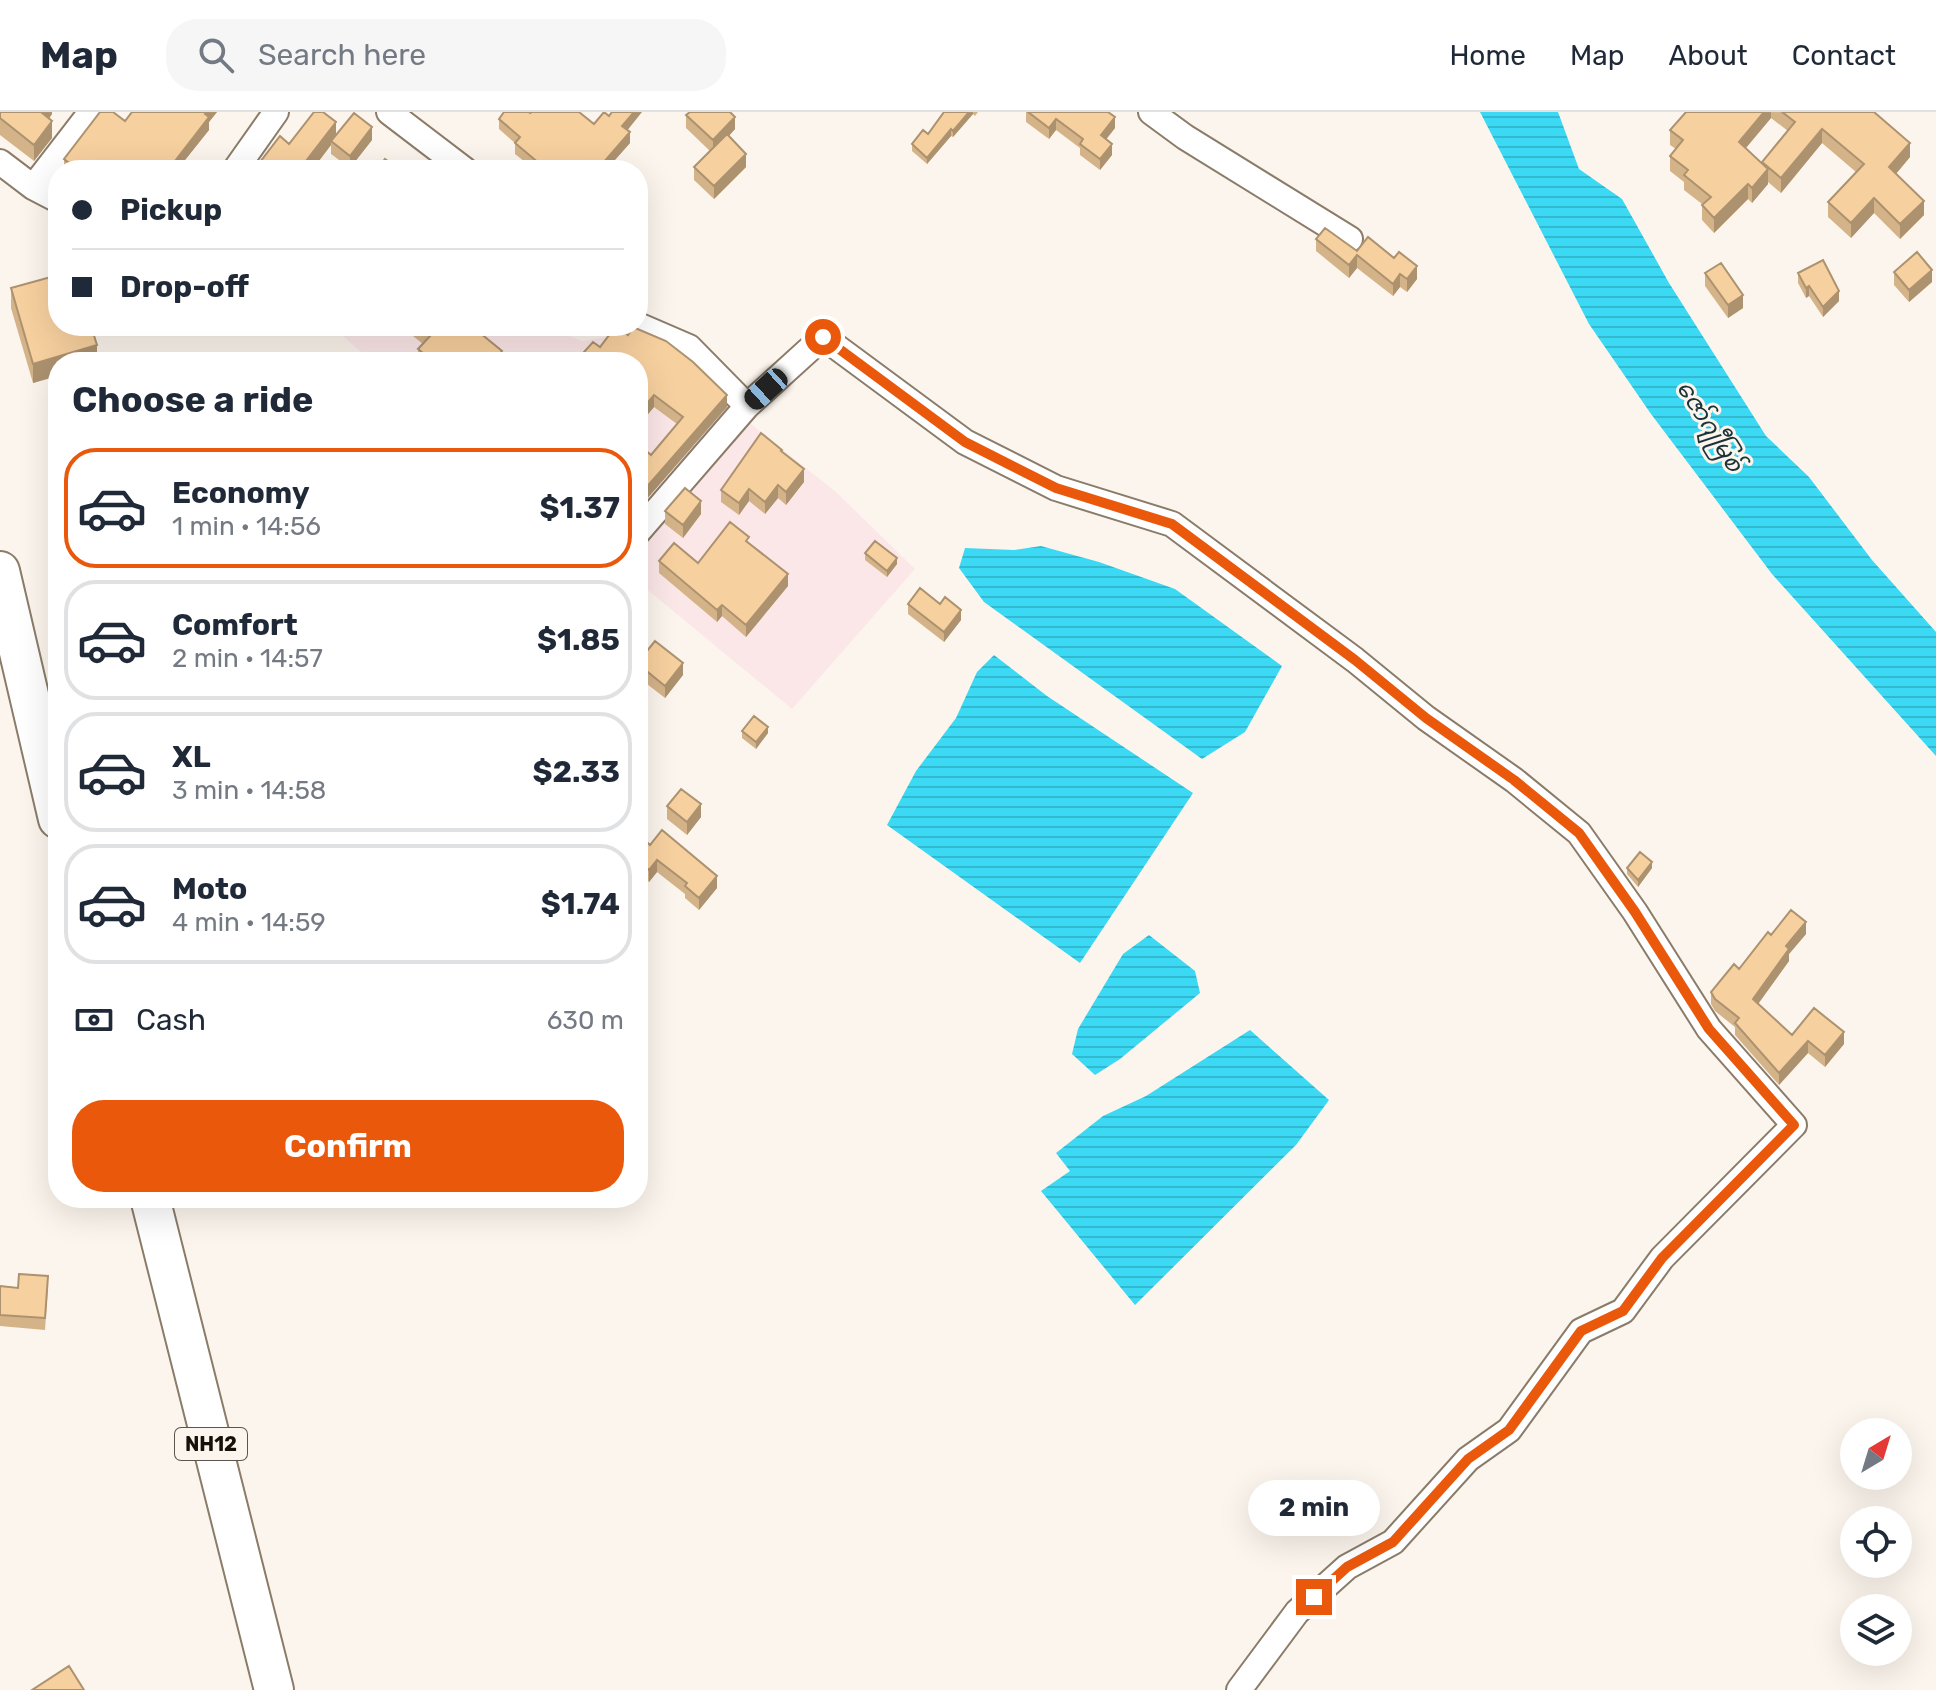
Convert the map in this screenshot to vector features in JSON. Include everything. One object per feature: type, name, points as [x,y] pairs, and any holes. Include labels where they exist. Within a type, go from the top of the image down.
[{"type":"highway","points":[[0,571],[48,776]]},
{"type":"highway","name":"NH12","points":[[153,1208],[274,1690]]},
{"type":"street","points":[[54,160],[91,112]]},
{"type":"street","points":[[242,160],[276,112]]},
{"type":"street","points":[[389,112],[452,160]]},
{"type":"street","points":[[1151,112],[1185,137],[1350,239]]},
{"type":"street","points":[[0,162],[48,195]]},
{"type":"street","points":[[33,187],[48,168]]},
{"type":"street","points":[[648,329],[689,347],[747,406]]},
{"type":"street","points":[[648,520],[747,406],[823,337],[965,442],[1056,488],[1172,524],[1355,660],[1426,718],[1514,780],[1579,833],[1635,912],[1709,1029],[1794,1125],[1662,1258],[1623,1311],[1581,1331],[1509,1430],[1468,1459],[1393,1542],[1347,1567],[1297,1612],[1239,1690]]},
{"type":"shaded area","points":[[648,331],[758,430],[836,492],[915,569],[792,709],[648,590],[648,352],[361,352],[343,336],[568,336],[583,341],[612,336],[648,336]]},
{"type":"water","name":"ဇော်ဂျီမြစ်","points":[[1480,112],[1558,112],[1579,169],[1622,199],[1669,283],[1766,436],[1809,477],[1872,560],[1936,632],[1936,756],[1772,574],[1651,414],[1589,324]]},
{"type":"water","points":[[1041,546],[1099,562],[1175,589],[1282,666],[1245,732],[1202,759],[984,602],[959,568],[965,548],[1014,550]]},
{"type":"water","points":[[994,655],[1047,696],[1193,793],[1080,963],[887,825],[916,771],[956,718],[977,672]]},
{"type":"water","points":[[1149,935],[1195,971],[1200,993],[1120,1059],[1095,1075],[1072,1054],[1078,1029],[1123,954]]},
{"type":"water","points":[[1250,1030],[1329,1100],[1296,1145],[1135,1305],[1041,1191],[1070,1171],[1056,1153],[1103,1116],[1146,1096]]},
{"type":"building","points":[[0,112],[41,112],[52,121],[34,145],[0,118]]},
{"type":"building","points":[[100,112],[113,112],[125,121],[132,112],[207,112],[205,114],[209,117],[176,160],[64,159]]},
{"type":"building","points":[[314,112],[323,112],[336,122],[307,160],[262,160],[280,136],[289,144]]},
{"type":"building","points":[[504,112],[579,112],[594,124],[604,112],[609,116],[612,112],[634,112],[622,126],[630,132],[606,160],[535,160],[515,143],[520,137],[499,119]]},
{"type":"building","points":[[690,112],[730,112],[735,117],[713,140],[686,115]]},
{"type":"building","points":[[944,112],[969,112],[927,158],[912,144],[923,130],[928,134]]},
{"type":"building","points":[[1028,112],[1108,112],[1115,117],[1101,135],[1112,144],[1100,159],[1080,144],[1083,139],[1056,119],[1049,128]]},
{"type":"building","points":[[1686,112],[1764,112],[1739,142],[1768,169],[1752,188],[1748,184],[1714,218],[1702,205],[1711,197],[1684,175],[1688,170],[1670,156],[1683,140],[1670,130]]},
{"type":"building","points":[[1782,112],[1874,112],[1910,143],[1889,167],[1924,201],[1900,224],[1874,198],[1851,223],[1828,202],[1864,164],[1822,129],[1781,178],[1762,162],[1795,122]]},
{"type":"building","points":[[354,113],[372,127],[350,156],[331,141]]},
{"type":"building","points":[[727,134],[746,154],[714,186],[694,167]]},
{"type":"building","points":[[1325,228],[1357,251],[1368,237],[1394,258],[1399,252],[1417,266],[1407,279],[1400,274],[1393,284],[1357,255],[1349,265],[1316,239]]},
{"type":"building","points":[[1917,252],[1932,270],[1909,290],[1894,272]]},
{"type":"building","points":[[1823,260],[1839,291],[1823,307],[1809,286],[1806,288],[1798,273]]},
{"type":"building","points":[[1721,263],[1743,295],[1728,305],[1705,273]]},
{"type":"building","points":[[48,278],[48,336],[94,336],[97,345],[73,352],[48,352],[48,360],[33,364],[11,288]]},
{"type":"building","points":[[648,333],[666,341],[693,362],[727,395],[648,486],[648,452],[651,455],[683,417],[654,395],[648,402],[648,352],[584,352],[593,342],[600,347],[608,336],[648,336]]},
{"type":"building","points":[[430,336],[484,336],[502,351],[422,352],[418,349]]},
{"type":"building","points":[[761,433],[804,469],[786,492],[778,485],[765,502],[749,489],[739,503],[721,490]]},
{"type":"building","points":[[685,488],[701,501],[683,525],[665,511]]},
{"type":"building","points":[[730,522],[749,537],[746,541],[788,574],[746,625],[722,605],[717,610],[659,561],[674,543],[698,563]]},
{"type":"building","points":[[875,541],[897,558],[887,571],[865,553]]},
{"type":"building","points":[[920,588],[940,604],[945,597],[961,610],[944,632],[908,604]]},
{"type":"building","points":[[655,641],[683,663],[665,686],[648,672],[648,650]]},
{"type":"building","points":[[754,716],[768,727],[756,742],[742,731]]},
{"type":"building","points":[[681,789],[701,804],[687,822],[667,806]]},
{"type":"building","points":[[662,830],[717,876],[699,898],[685,886],[687,883],[657,860],[648,869],[648,843],[650,845]]},
{"type":"building","points":[[1640,852],[1652,862],[1638,880],[1627,868]]},
{"type":"building","points":[[1791,910],[1806,922],[1786,946],[1789,949],[1753,999],[1792,1035],[1814,1008],[1844,1032],[1825,1055],[1808,1041],[1779,1073],[1735,1023],[1739,1018],[1715,999],[1711,992],[1734,964],[1739,969],[1768,932],[1771,935]]},
{"type":"building","points":[[19,1274],[48,1276],[45,1318],[0,1315],[0,1286],[18,1288]]},
{"type":"building","points":[[69,1666],[84,1690],[32,1690]]},
{"type":"route","points":[[823,337],[965,442],[1056,488],[1172,524],[1355,660],[1426,718],[1514,780],[1579,833],[1635,912],[1709,1029],[1794,1125],[1662,1258],[1623,1311],[1581,1331],[1509,1430],[1468,1459],[1393,1542],[1347,1567],[1314,1597]]}]
